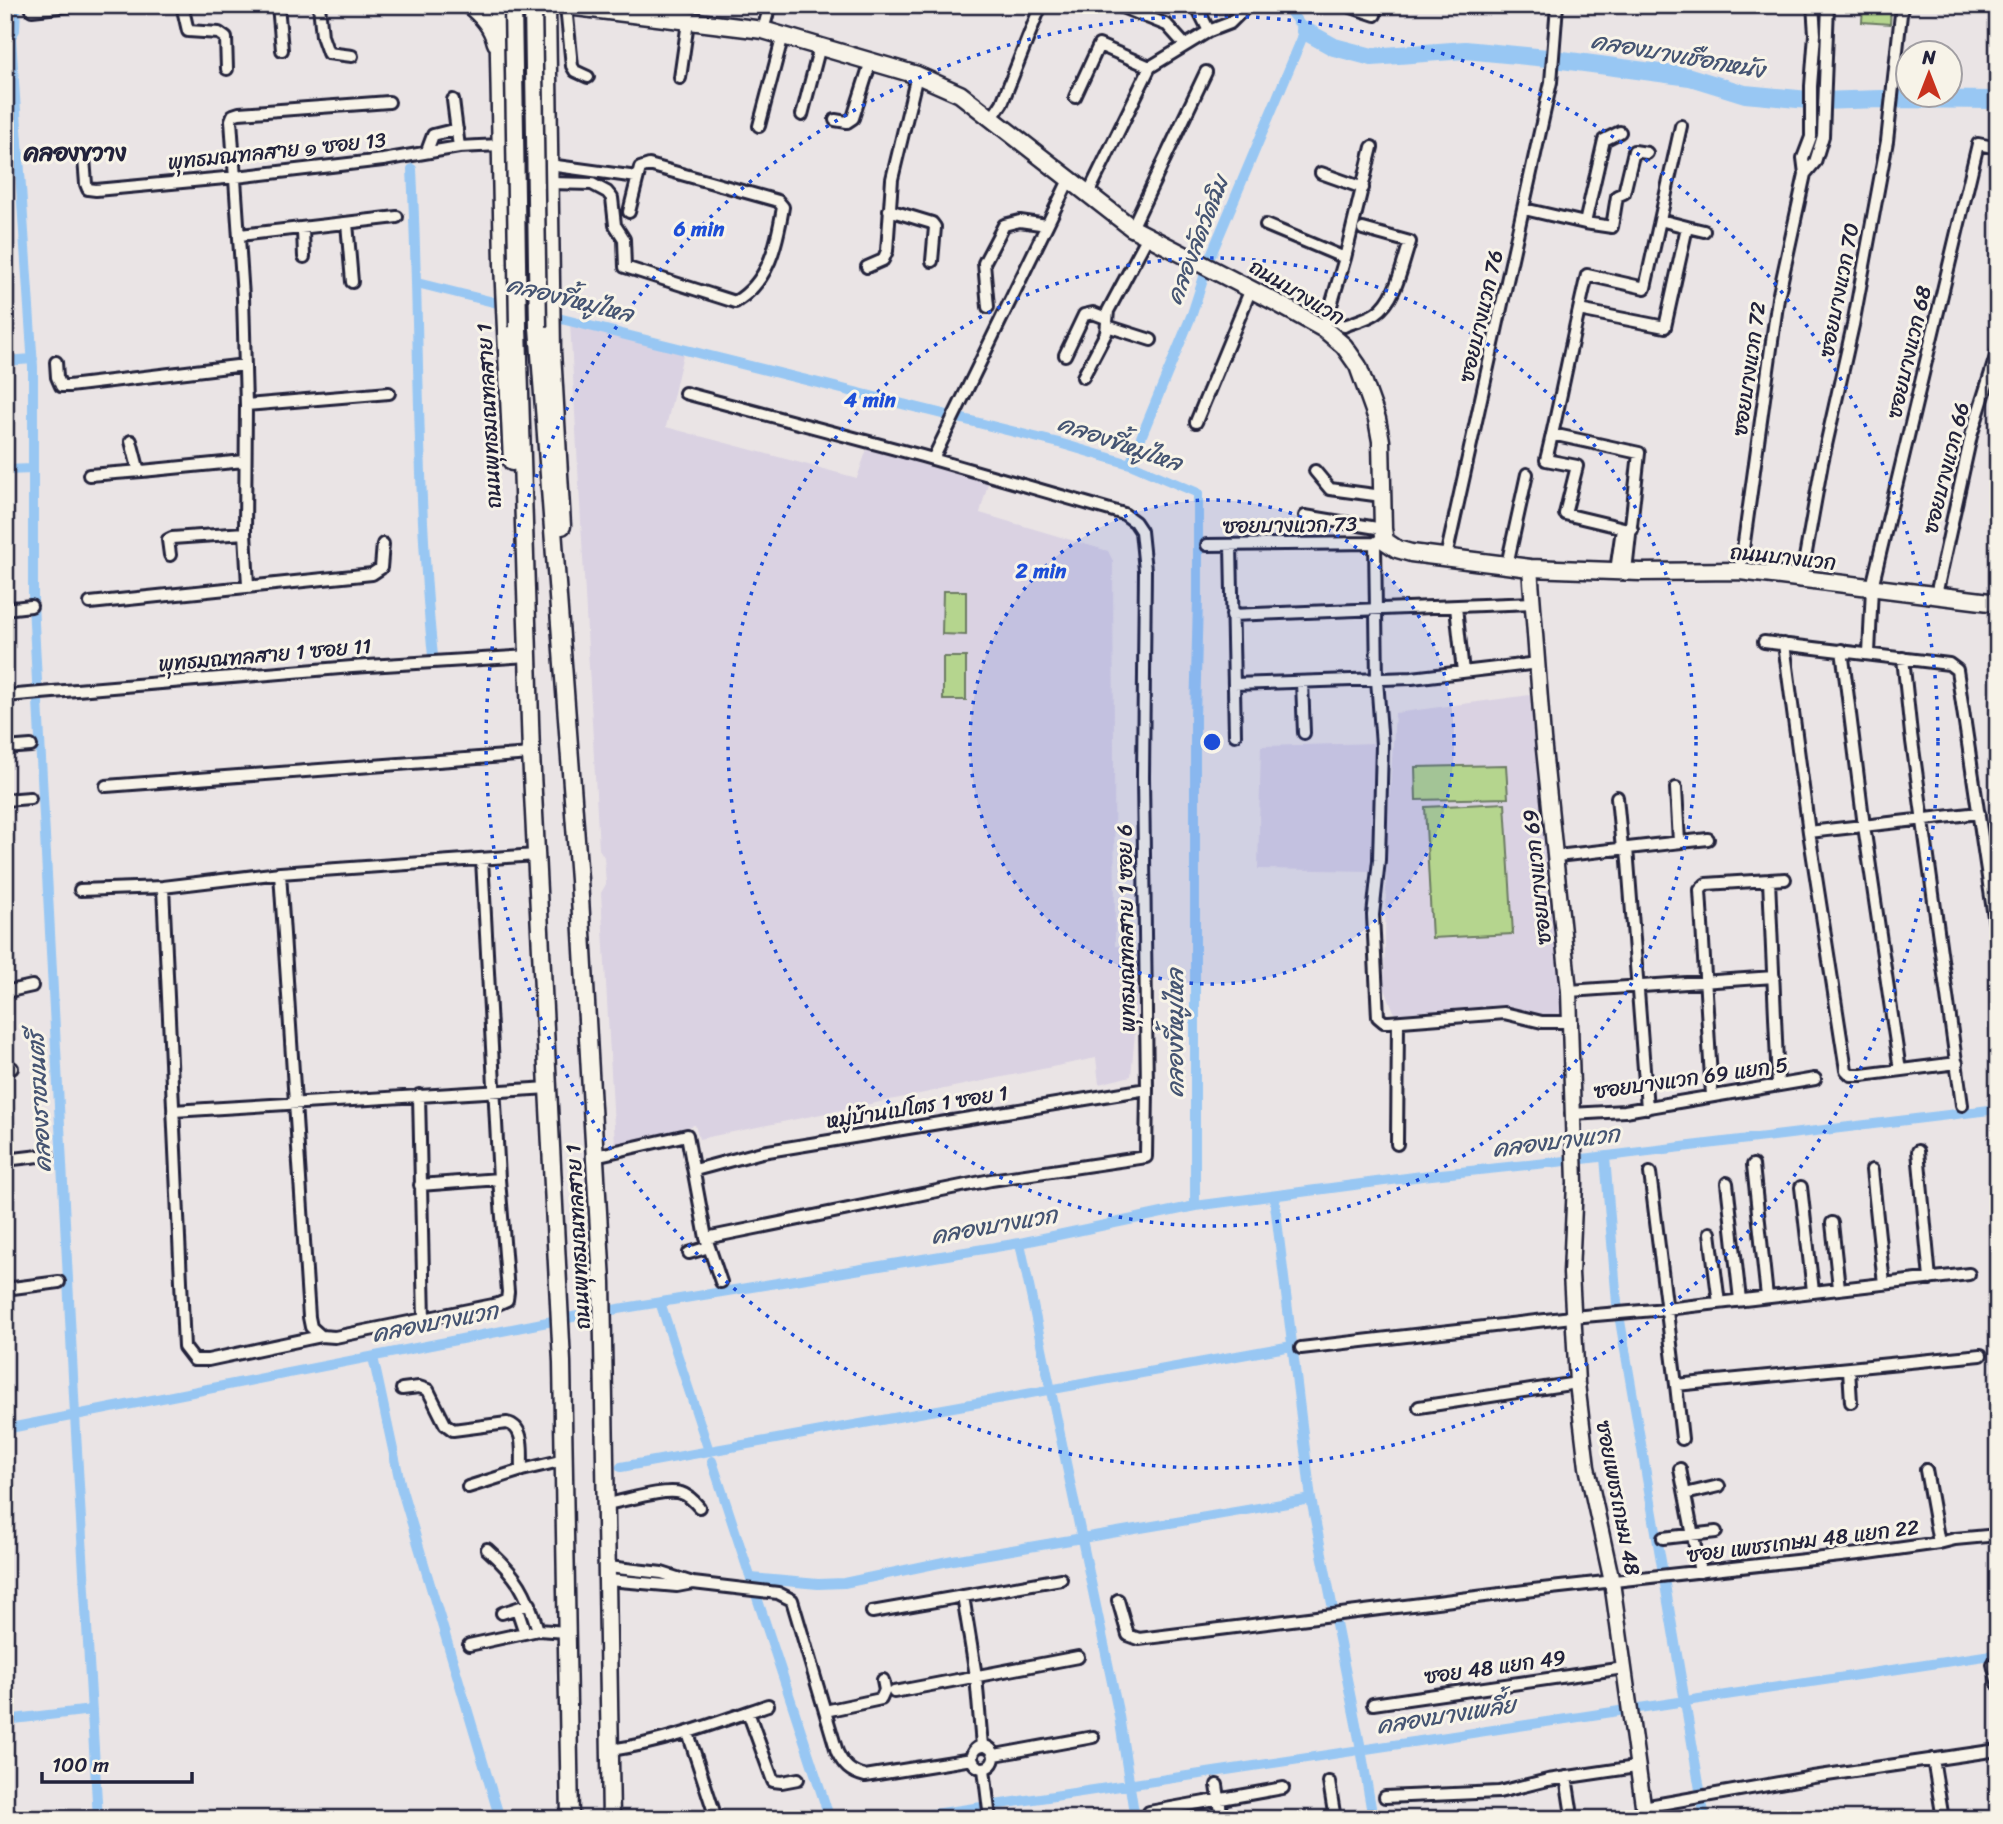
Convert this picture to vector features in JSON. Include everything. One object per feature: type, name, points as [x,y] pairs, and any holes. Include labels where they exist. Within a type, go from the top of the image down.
[{"type":"main road","points":[[469,5],[493,32],[498,55]]},
{"type":"main road","name":"ถนนพุทธมณฑลสาย 1","points":[[498,5],[503,264],[512,332]]},
{"type":"main road","name":"ถนนพุทธมณฑลสาย 1","points":[[513,5],[512,332],[554,1218],[560,1288],[570,1819]]},
{"type":"main road","name":"ถนนพุทธมณฑลสาย 1","points":[[533,5],[538,327],[545,450],[563,655],[603,1282],[611,1819]]},
{"type":"main road","name":"ถนนพุทธมณฑลสาย 1","points":[[547,5],[552,352],[564,568],[563,655]]},
{"type":"main road","name":"ถนนบางแวก","points":[[562,6],[659,11],[688,22],[763,30],[917,75],[960,94],[1132,228],[1251,289],[1326,323],[1352,355],[1374,404],[1381,442],[1380,536],[1397,549],[1530,568],[1740,572],[1998,603]]},
{"type":"main road","points":[[499,91],[506,50],[510,41],[522,39],[539,50],[548,96]]},
{"type":"street","points":[[32,10],[77,5]]},
{"type":"street","points":[[182,5],[188,31],[219,33],[226,38],[227,69]]},
{"type":"street","points":[[278,5],[282,50]]},
{"type":"street","points":[[319,5],[322,36],[328,53],[352,56]]},
{"type":"street","points":[[763,30],[770,5]]},
{"type":"street","points":[[992,118],[1002,103],[1041,5]]},
{"type":"street","points":[[1117,5],[1167,25],[1185,45]]},
{"type":"street","points":[[1196,5],[1209,32]]},
{"type":"street","points":[[1088,194],[1150,67],[1185,45],[1230,23],[1248,5]]},
{"type":"street","points":[[1345,5],[1375,14]]},
{"type":"street","name":"ซอยบางแวก 76","points":[[1446,557],[1550,82],[1556,5]]},
{"type":"street","points":[[1805,174],[1803,158],[1811,137],[1815,34],[1813,5]]},
{"type":"street","points":[[1805,174],[1815,162],[1824,136],[1828,5]]},
{"type":"street","name":"ซอยบางแวก 70","points":[[1801,580],[1887,141],[1902,5]]},
{"type":"street","points":[[562,6],[572,66],[575,71],[588,77]]},
{"type":"street","points":[[680,78],[688,22]]},
{"type":"street","points":[[759,126],[783,35]]},
{"type":"street","points":[[1075,97],[1099,45],[1150,67]]},
{"type":"street","points":[[802,116],[820,46]]},
{"type":"street","points":[[835,120],[847,122],[853,118],[871,61]]},
{"type":"street","points":[[1132,228],[1206,72]]},
{"type":"street","points":[[867,267],[883,260],[887,251],[896,154],[917,75]]},
{"type":"street","points":[[453,100],[459,147]]},
{"type":"street","points":[[248,585],[244,461],[245,365],[240,235],[231,120],[233,115],[239,113],[389,102]]},
{"type":"street","points":[[1627,529],[1565,514],[1577,466],[1546,460],[1587,275],[1645,288],[1681,126]]},
{"type":"street","points":[[427,151],[433,135],[457,129]]},
{"type":"street","points":[[1585,223],[1604,139],[1620,132]]},
{"type":"street","name":"ซอยบางแวก 68","points":[[1872,587],[1978,144],[1998,148]]},
{"type":"street","name":"พุทธมณฑลสาย ๑ ซอย 13","points":[[84,158],[86,184],[89,189],[236,177],[383,160],[459,147],[500,145]]},
{"type":"street","points":[[1363,229],[1409,242],[1394,289],[1384,306],[1375,314],[1344,326],[1326,323],[1372,147]]},
{"type":"street","points":[[1524,209],[1612,227],[1618,197],[1625,193],[1634,151],[1647,153]]},
{"type":"street","points":[[549,183],[592,184],[607,192],[612,198],[615,225],[624,239],[624,264],[628,269],[735,302],[766,272],[779,232],[783,207],[781,203],[649,165],[640,168],[629,212]]},
{"type":"street","points":[[549,166],[637,177]]},
{"type":"street","points":[[1321,173],[1363,188]]},
{"type":"street","name":"ซอยบางแวก 72","points":[[1740,572],[1778,298],[1805,174]]},
{"type":"street","points":[[933,459],[1069,180]]},
{"type":"street","points":[[889,210],[932,223],[936,231],[932,261]]},
{"type":"street","points":[[240,235],[303,230],[397,217]]},
{"type":"street","points":[[1578,310],[1665,327],[1696,229],[1660,220]]},
{"type":"street","points":[[988,307],[985,263],[1004,225],[1020,221],[1047,225]]},
{"type":"street","points":[[347,223],[352,282]]},
{"type":"street","points":[[1266,225],[1345,258]]},
{"type":"street","points":[[303,230],[304,257]]},
{"type":"street","points":[[1083,377],[1106,333],[1106,322],[1148,236]]},
{"type":"street","points":[[1196,422],[1251,289]]},
{"type":"street","points":[[1065,355],[1084,315],[1093,313],[1106,322],[1151,340]]},
{"type":"street","name":"ซอยบางแวก 66","points":[[1937,595],[1971,436],[1998,351]]},
{"type":"street","points":[[56,362],[61,386],[245,365]]},
{"type":"street","points":[[246,405],[389,393]]},
{"type":"street","name":"พุทธมณฑลสาย 1 ซอย 6","points":[[685,393],[933,459],[1124,514],[1135,522],[1141,531],[1145,570],[1143,778],[1146,1157],[991,1180],[707,1242]]},
{"type":"street","points":[[1552,434],[1639,453],[1621,571]]},
{"type":"street","points":[[131,441],[138,468],[142,471]]},
{"type":"street","points":[[89,475],[244,461]]},
{"type":"street","points":[[1315,471],[1330,489],[1382,496]]},
{"type":"street","points":[[1507,565],[1527,474]]},
{"type":"street","points":[[1305,516],[1380,536],[1376,610],[1377,680],[1382,745],[1379,860],[1373,915],[1376,1006],[1380,1020],[1398,1022],[1504,1013],[1542,1022],[1569,1022]]},
{"type":"street","points":[[170,555],[169,540],[172,537],[245,533]]},
{"type":"street","name":"ซอยบางแวก 73","points":[[1207,545],[1380,536]]},
{"type":"street","points":[[90,603],[372,574],[381,568],[383,544]]},
{"type":"street","points":[[1231,545],[1235,736]]},
{"type":"street","name":"ซอยบางแวก 69","points":[[1530,568],[1543,740],[1569,990],[1575,1183]]},
{"type":"street","points":[[1869,653],[1872,587]]},
{"type":"street","points":[[1232,615],[1533,603]]},
{"type":"street","points":[[5,609],[31,606]]},
{"type":"street","points":[[1456,607],[1463,672]]},
{"type":"street","points":[[1764,642],[1949,664],[1957,670],[1998,944]]},
{"type":"street","points":[[1784,644],[1809,832],[1846,1070],[1854,1075],[1957,1063]]},
{"type":"street","points":[[1842,650],[1864,826],[1900,1070]]},
{"type":"street","name":"พุทธมณฑลสาย 1 ซอย 11","points":[[5,696],[352,667],[529,656]]},
{"type":"street","points":[[1903,658],[1922,819],[1962,1105]]},
{"type":"street","points":[[1234,684],[1377,680],[1538,663]]},
{"type":"street","points":[[1302,682],[1304,733]]},
{"type":"street","points":[[5,748],[31,746]]},
{"type":"street","points":[[106,786],[531,754]]},
{"type":"street","points":[[1676,788],[1679,842]]},
{"type":"street","points":[[1617,797],[1639,986],[1647,1108]]},
{"type":"street","points":[[5,800],[30,798]]},
{"type":"street","points":[[1809,832],[1979,813]]},
{"type":"street","points":[[1557,856],[1708,839]]},
{"type":"street","points":[[80,890],[163,887],[280,873],[536,855]]},
{"type":"street","points":[[163,887],[184,1348],[194,1360],[208,1360],[321,1336],[335,1337],[425,1320],[507,1300],[482,859]]},
{"type":"street","points":[[280,873],[309,1317],[311,1327],[321,1336]]},
{"type":"street","points":[[1712,1096],[1700,890],[1706,884],[1785,879]]},
{"type":"street","points":[[1769,880],[1778,1085]]},
{"type":"street","points":[[1569,990],[1773,977]]},
{"type":"street","points":[[5,992],[32,986]]},
{"type":"street","points":[[1397,1144],[1398,1022]]},
{"type":"street","name":"ซอยบางแวก 69 แยก 5","points":[[1572,1114],[1647,1108],[1815,1079]]},
{"type":"street","points":[[173,1111],[549,1088]]},
{"type":"street","name":"หมู่บ้านเปโตร 1 ซอย 1","points":[[695,1170],[762,1152],[1147,1089]]},
{"type":"street","points":[[419,1096],[425,1320]]},
{"type":"street","points":[[596,1156],[687,1135],[707,1242],[721,1282]]},
{"type":"street","points":[[1918,1151],[1930,1279]]},
{"type":"street","points":[[5,1160],[48,1155]]},
{"type":"street","points":[[1753,1165],[1767,1297]]},
{"type":"street","points":[[1872,1170],[1884,1284]]},
{"type":"street","points":[[1650,1173],[1682,1439]]},
{"type":"street","points":[[420,1185],[499,1180]]},
{"type":"street","name":"ซอยเพชรเกษม 48","points":[[1575,1183],[1572,1272],[1577,1383],[1587,1467],[1612,1582],[1644,1813]]},
{"type":"street","points":[[1727,1183],[1740,1300]]},
{"type":"street","points":[[1801,1187],[1813,1291]]},
{"type":"street","points":[[1832,1223],[1839,1288]]},
{"type":"street","points":[[1710,1233],[1718,1303]]},
{"type":"street","points":[[689,1253],[707,1242]]},
{"type":"street","points":[[1301,1348],[1573,1317],[1666,1310],[1969,1274]]},
{"type":"street","points":[[5,1289],[58,1282]]},
{"type":"street","points":[[1676,1385],[1982,1355]]},
{"type":"street","points":[[1849,1369],[1851,1402]]},
{"type":"street","points":[[1419,1407],[1577,1383]]},
{"type":"street","points":[[402,1389],[419,1387],[428,1390],[445,1424],[453,1430],[507,1423],[515,1425],[520,1430],[522,1470]]},
{"type":"street","points":[[468,1487],[564,1460]]},
{"type":"street","points":[[1681,1469],[1700,1572]]},
{"type":"street","points":[[1927,1470],[1939,1543]]},
{"type":"street","points":[[1685,1494],[1719,1486]]},
{"type":"street","points":[[607,1504],[680,1492],[699,1507]]},
{"type":"street","points":[[1663,1538],[1716,1532]]},
{"type":"street","name":"ซอย เพชรเกษม 48 แยก 22","points":[[1118,1600],[1128,1635],[1139,1639],[1998,1535]]},
{"type":"street","points":[[487,1549],[516,1577],[530,1604],[538,1630]]},
{"type":"street","points":[[608,1574],[662,1573],[694,1583],[764,1591],[792,1600],[837,1752],[852,1773],[865,1776],[972,1759]]},
{"type":"street","points":[[872,1612],[1061,1579]]},
{"type":"street","points":[[963,1596],[976,1676],[982,1746]]},
{"type":"street","points":[[502,1613],[530,1604]]},
{"type":"street","points":[[517,1609],[525,1633]]},
{"type":"street","points":[[469,1645],[538,1630],[567,1632]]},
{"type":"street","points":[[894,1692],[1078,1657]]},
{"type":"street","points":[[1993,1664],[1998,1684]]},
{"type":"street","name":"ซอย 48 แยก 49","points":[[1373,1704],[1624,1668]]},
{"type":"street","points":[[825,1711],[881,1699],[885,1690],[883,1680]]},
{"type":"street","points":[[611,1750],[644,1745],[688,1733],[768,1705]]},
{"type":"street","points":[[748,1712],[773,1781],[798,1779]]},
{"type":"street","points":[[688,1733],[715,1815]]},
{"type":"street","points":[[995,1755],[1093,1737]]},
{"type":"street","points":[[984,1769],[976,1766],[972,1759],[973,1751],[982,1746],[990,1748],[995,1755]]},
{"type":"street","points":[[1644,1813],[1685,1800],[1998,1750]]},
{"type":"street","points":[[984,1769],[992,1764],[995,1755]]},
{"type":"street","points":[[1933,1759],[1943,1819]]},
{"type":"street","points":[[1385,1797],[1499,1792],[1566,1777],[1636,1766]]},
{"type":"street","points":[[984,1769],[990,1817]]},
{"type":"street","points":[[1566,1777],[1572,1809]]},
{"type":"street","points":[[1329,1782],[1335,1819]]},
{"type":"street","points":[[1217,1785],[1222,1819]]},
{"type":"street","points":[[1149,1812],[1283,1788]]},
{"type":"shaded area","points":[[570,322],[684,350],[666,427],[857,478],[867,449],[988,483],[980,513],[1108,551],[1113,561],[1115,946],[1143,947],[1131,1076],[1099,1084],[1096,1058],[699,1139],[695,1125],[615,1144],[601,893],[606,884],[604,857],[599,849]]},
{"type":"shaded area","points":[[1530,695],[1564,1013],[1536,1015],[1516,1009],[1399,1018],[1384,987],[1387,837],[1395,713]]},
{"type":"shaded area","points":[[1378,743],[1373,871],[1258,869],[1261,746]]},
{"type":"green space","points":[[1863,5],[1891,5],[1890,24],[1862,22]]},
{"type":"green space","points":[[943,591],[966,591],[966,635],[942,634]]},
{"type":"green space","points":[[943,657],[966,657],[966,700],[943,700]]},
{"type":"green space","points":[[1506,765],[1508,798],[1416,800],[1415,767]]},
{"type":"green space","points":[[1505,803],[1513,934],[1432,938],[1425,807]]},
{"type":"waterway","name":"คลองราชมนตรี","points":[[16,5],[15,30],[11,37],[33,367],[33,604],[98,1819]]},
{"type":"waterway","name":"คลองลัดวัดฉิม","points":[[1130,464],[1192,314],[1211,255],[1305,31],[1285,5]]},
{"type":"waterway","name":"คลองบางเชือกหนัง","points":[[1305,31],[1334,47],[1372,57],[1465,50],[1690,77],[1745,94],[1819,101],[1998,100]]},
{"type":"waterway","points":[[412,169],[421,474],[433,656]]},
{"type":"waterway","name":"คลองขี้หมูไหล","points":[[417,283],[1059,443],[1130,464],[1198,493],[1195,1206]]},
{"type":"waterway","points":[[5,361],[33,359]]},
{"type":"waterway","points":[[5,470],[33,469]]},
{"type":"waterway","name":"คลองบางแวก","points":[[5,1429],[588,1314],[1020,1243],[1195,1206],[1422,1176],[1998,1109]]},
{"type":"waterway","points":[[1605,1157],[1617,1303],[1705,1819]]},
{"type":"waterway","points":[[1274,1196],[1311,1499],[1373,1819]]},
{"type":"waterway","points":[[1020,1243],[1119,1716],[1135,1819]]},
{"type":"waterway","points":[[660,1302],[709,1451]]},
{"type":"waterway","points":[[621,1467],[1292,1346]]},
{"type":"waterway","points":[[373,1357],[401,1487],[500,1819]]},
{"type":"waterway","points":[[712,1461],[830,1819]]},
{"type":"waterway","points":[[751,1578],[818,1584],[844,1583],[953,1560],[1311,1499]]},
{"type":"waterway","name":"คลองบางเพลี้ย","points":[[901,1819],[1998,1654]]},
{"type":"waterway","points":[[5,1720],[92,1710]]},
{"type":"district","name":"คลองขวาง","points":[[75,153]]}]
